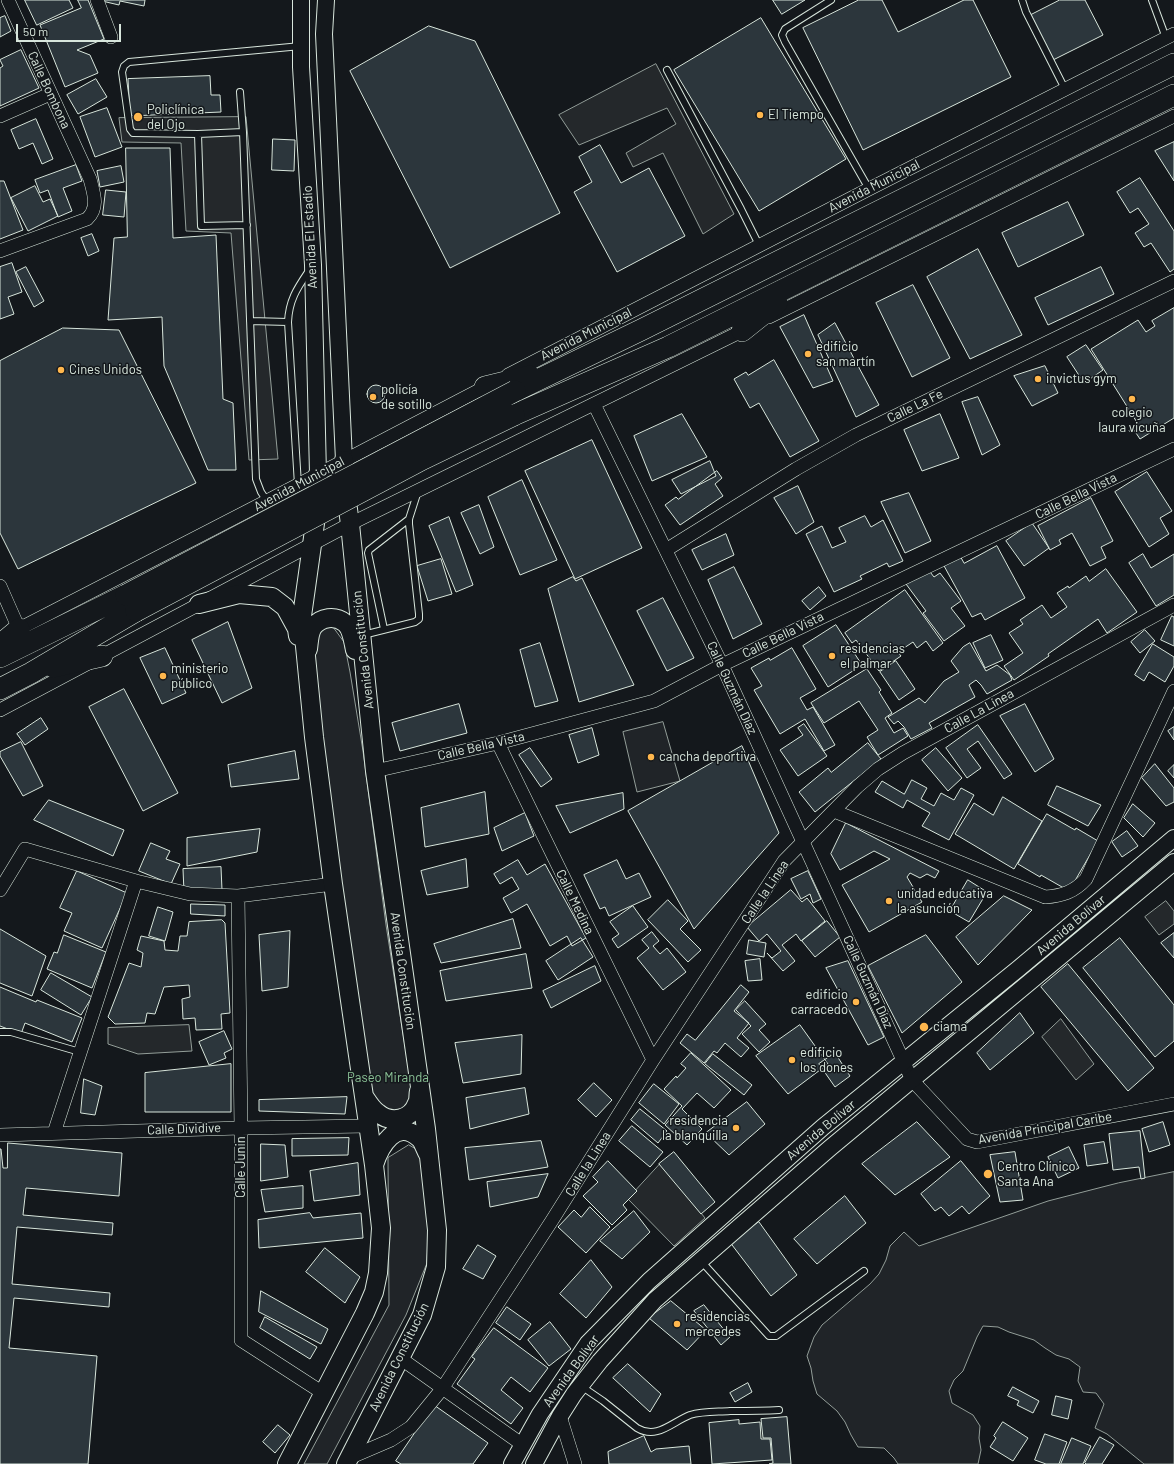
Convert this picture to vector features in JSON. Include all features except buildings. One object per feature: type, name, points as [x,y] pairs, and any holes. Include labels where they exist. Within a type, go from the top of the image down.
[{"type":"highway","name":"Avenida Municipal","points":[[0,689],[31,673],[131,603],[515,391],[1174,64]]},
{"type":"highway","name":"Avenida Municipal","points":[[0,657],[131,603],[514,415],[668,347],[1174,95]]},
{"type":"highway","points":[[742,331],[809,277]]},
{"type":"highway","points":[[485,387],[564,368]]},
{"type":"highway","points":[[0,645],[19,629]]},
{"type":"highway","points":[[31,673],[102,656]]},
{"type":"main road","name":"Avenida Constitución","points":[[344,460],[344,486],[350,524],[375,771],[429,1157],[437,1230],[436,1267],[422,1315],[348,1461]]},
{"type":"main road","points":[[287,1464],[374,1292],[378,1273],[381,1228],[374,1165],[367,1126],[364,1096],[333,884],[315,744],[302,616],[318,502],[318,474]]},
{"type":"main road","points":[[199,604],[239,594],[272,597],[285,607],[297,629],[308,673]]},
{"type":"main road","points":[[308,673],[308,647],[310,634],[313,627],[324,619],[330,618],[345,623],[350,630],[353,640],[375,771]]},
{"type":"main road","points":[[364,1096],[378,1114],[386,1118],[397,1119],[411,1114],[417,1103],[419,1086]]},
{"type":"main road","points":[[374,1165],[382,1146],[397,1132],[404,1131],[412,1133],[420,1138],[429,1157]]},
{"type":"street","name":"Calle Bombona","points":[[0,252],[87,218],[92,214],[95,204],[90,180],[8,0]]},
{"type":"street","points":[[97,0],[111,37]]},
{"type":"street","name":"Avenida El Estadio","points":[[301,0],[301,46],[305,138],[313,265],[318,474]]},
{"type":"street","name":"Avenida El Estadio","points":[[326,0],[324,34],[344,460]]},
{"type":"street","name":"Avenida Municipal","points":[[0,639],[267,502],[344,460],[869,188],[1170,36]]},
{"type":"street","points":[[0,116],[50,94]]},
{"type":"street","points":[[0,710],[350,524],[1174,116]]},
{"type":"street","name":"Calle La Fe","points":[[666,550],[796,469],[856,435],[1174,281]]},
{"type":"street","name":"Calle Guzmán Díaz","points":[[594,404],[722,665],[904,1062]]},
{"type":"street","name":"Calle Bella Vista","points":[[375,771],[498,744],[654,701],[722,665],[1174,449]]},
{"type":"street","points":[[0,586],[19,629]]},
{"type":"street","name":"Calle La Línea","points":[[803,843],[857,787],[878,769],[903,753],[1174,605]]},
{"type":"street","points":[[834,811],[1045,897],[1062,895],[1073,891],[1086,879],[1174,691]]},
{"type":"street","name":"Calle Medina","points":[[498,744],[653,1060]]},
{"type":"street","name":"Avenida Bolívar","points":[[512,1464],[540,1414],[588,1343],[629,1301],[718,1219],[812,1137],[1018,969],[1174,838]]},
{"type":"street","name":"Calle la Linea","points":[[348,1461],[391,1440],[410,1427],[442,1389],[551,1222],[653,1060],[784,861],[803,843]]},
{"type":"street","points":[[0,890],[25,849],[136,881],[190,894],[238,896],[333,884]]},
{"type":"street","name":"Avenida Bolívar","points":[[534,1464],[560,1416],[581,1386],[600,1361],[655,1300],[811,1164],[1174,862]]},
{"type":"street","points":[[54,1133],[136,881]]},
{"type":"street","name":"Calle Junin","points":[[238,896],[241,1128],[241,1340],[323,1393]]},
{"type":"street","name":"Avenida Principal Caribe","points":[[904,1062],[912,1080],[967,1139],[977,1142],[1174,1104]]},
{"type":"street","name":"Calle Dividive","points":[[0,1135],[367,1126]]},
{"type":"street","points":[[400,1358],[523,1445]]},
{"type":"street","points":[[560,1416],[575,1464]]},
{"type":"lane","points":[[830,0],[785,29],[782,35],[869,188]]},
{"type":"lane","points":[[1022,0],[1026,12],[1065,89]]},
{"type":"lane","points":[[1152,0],[1170,36]]},
{"type":"lane","points":[[244,132],[198,134],[131,132],[122,72],[124,66],[129,62],[301,46]]},
{"type":"lane","points":[[667,70],[759,245]]},
{"type":"lane","points":[[240,92],[244,132],[256,479],[267,502]]},
{"type":"lane","points":[[198,134],[201,226],[247,225]]},
{"type":"lane","points":[[298,485],[288,308],[297,288],[313,265]]},
{"type":"lane","points":[[250,321],[288,322]]},
{"type":"lane","points":[[361,635],[415,622],[419,619],[420,614],[409,519],[418,491]]},
{"type":"lane","points":[[384,629],[368,553],[369,550],[409,519]]},
{"type":"lane","points":[[0,1032],[11,1032],[80,1052]]},
{"type":"lane","points":[[701,1261],[769,1336],[773,1337],[864,1271]]},
{"type":"lane","points":[[581,1386],[637,1428],[643,1432],[649,1433],[656,1432],[683,1418],[702,1412],[779,1410]]},
{"type":"green space","name":"Paseo Miranda","points":[[333,627],[344,642],[350,672],[363,751],[386,925],[412,1091],[407,1107],[396,1111],[388,1111],[372,1100],[318,729],[312,641],[320,628]]},
{"type":"green space","name":"cancha deportiva","points":[[663,722],[680,781],[637,792],[623,732]]},
{"type":"green space","points":[[409,1145],[423,1153],[430,1204],[427,1263],[406,1315],[327,1464],[304,1464],[389,1305],[388,1158]]},
{"type":"green space","points":[[1174,1172],[1174,1464],[1144,1464],[1107,1434],[1095,1428],[1104,1404],[1096,1393],[1083,1392],[1078,1381],[1080,1367],[1069,1359],[1056,1355],[1034,1340],[998,1327],[983,1326],[963,1371],[954,1380],[949,1391],[952,1403],[973,1415],[980,1426],[979,1438],[981,1450],[978,1464],[898,1464],[884,1448],[858,1447],[845,1422],[837,1411],[817,1394],[807,1356],[814,1337],[822,1325],[870,1284],[879,1274],[886,1260],[890,1246],[904,1232],[919,1246],[1048,1201],[1118,1183]]},
{"type":"shaded area","points":[[656,64],[734,214],[703,234],[663,153],[633,167],[626,153],[676,124],[667,108],[579,145],[559,115]]},
{"type":"shaded area","points":[[246,117],[278,459],[249,460],[231,233],[186,231],[181,143],[122,142],[119,118]]},
{"type":"shaded area","points":[[1166,901],[1174,911],[1174,924],[1159,935],[1145,917]]},
{"type":"shaded area","points":[[1061,1019],[1094,1064],[1076,1080],[1042,1037]]},
{"type":"shaded area","points":[[189,1025],[192,1051],[138,1054],[108,1044],[108,1028]]},
{"type":"shaded area","points":[[661,1163],[705,1218],[674,1246],[628,1199]]},
{"type":"place","name":"El Tiempo","points":[[760,115]]},
{"type":"place","name":"Policlínica del Ojo","points":[[138,117]]},
{"type":"place","name":"edificio san martín","points":[[808,354]]},
{"type":"place","name":"Cines Unidos","points":[[61,370]]},
{"type":"place","name":"invictus gym","points":[[1038,379]]},
{"type":"place","name":"policía de sotillo","points":[[373,397]]},
{"type":"place","name":"colegio laura vicuña","points":[[1132,399]]},
{"type":"place","name":"residencias el palmar","points":[[832,656]]},
{"type":"place","name":"ministerio público","points":[[163,676]]},
{"type":"place","name":"cancha deportiva","points":[[651,757]]},
{"type":"place","name":"unidad educativa la asunción","points":[[889,901]]},
{"type":"place","name":"edificio carracedo","points":[[856,1002]]},
{"type":"place","name":"ciama","points":[[924,1027]]},
{"type":"place","name":"edificio los dones","points":[[792,1060]]},
{"type":"place","name":"residencia la blanquilla","points":[[736,1128]]},
{"type":"place","name":"Centro Clínico Santa Ana","points":[[988,1174]]},
{"type":"place","name":"residencias mercedes","points":[[677,1324]]}]
